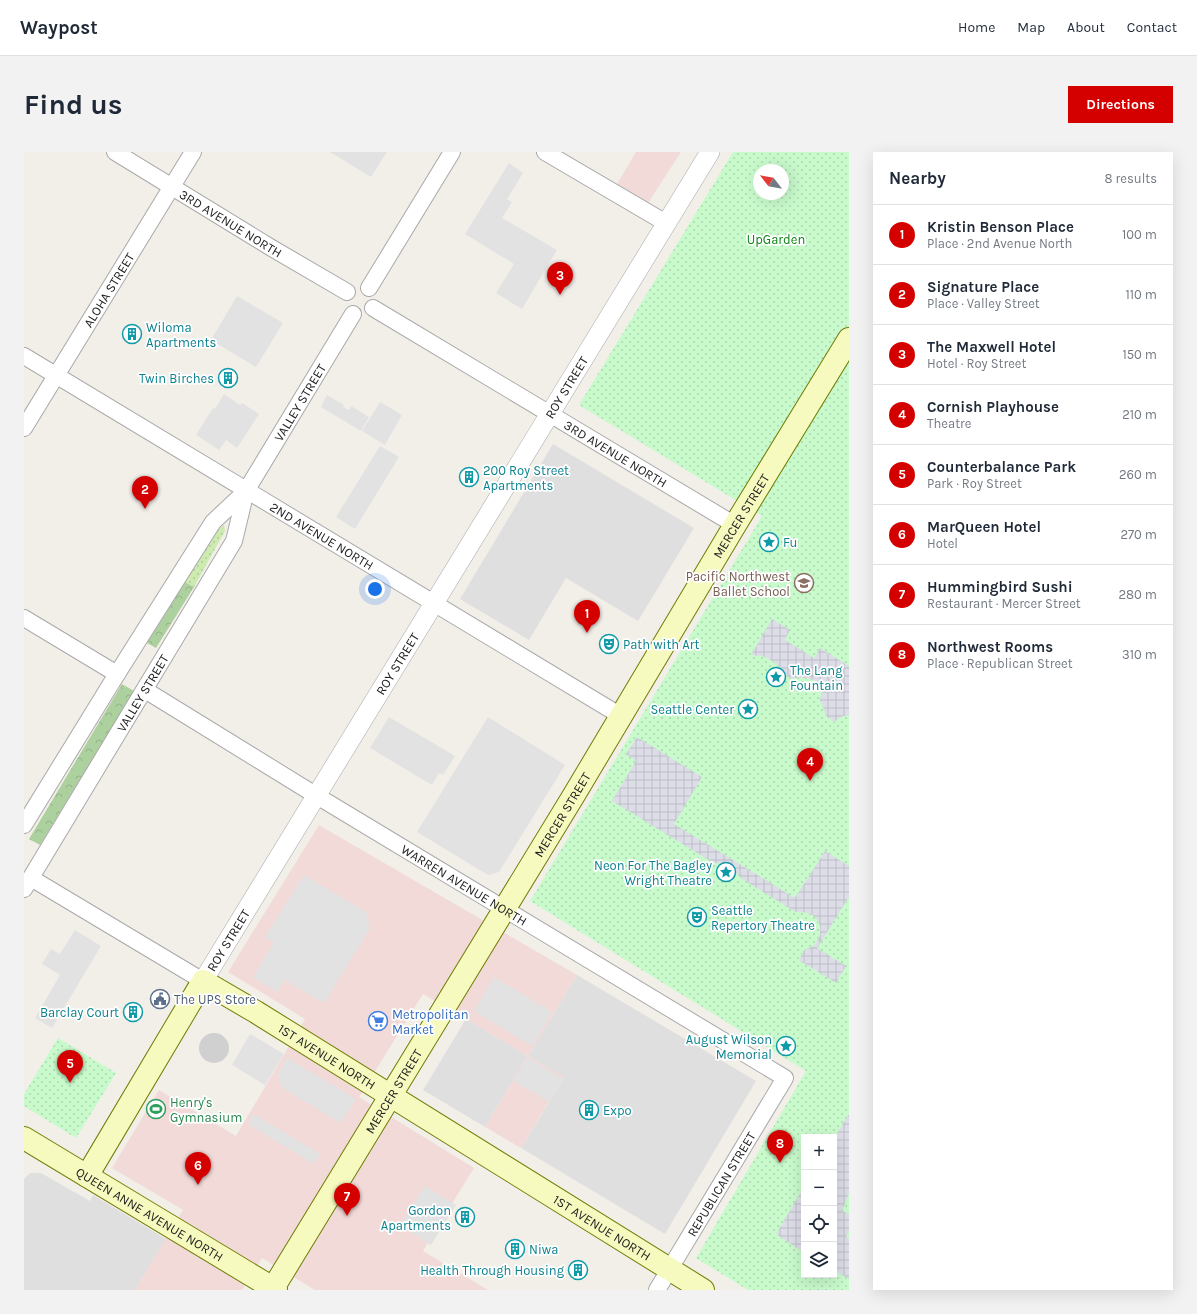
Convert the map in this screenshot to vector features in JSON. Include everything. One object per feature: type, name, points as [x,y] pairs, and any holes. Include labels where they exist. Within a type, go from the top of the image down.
[{"type":"main road","name":"MERCER STREET","points":[[274,1289],[505,909],[735,525],[849,339]]},
{"type":"main road","name":"1ST AVENUE NORTH","points":[[203,981],[256,1012],[703,1290]]},
{"type":"main road","name":"ROY STREET","points":[[87,1176],[203,981]]},
{"type":"main road","name":"QUEEN ANNE AVENUE NORTH","points":[[26,1143],[87,1176],[274,1289]]},
{"type":"street","name":"3RD AVENUE NORTH","points":[[115,152],[347,292]]},
{"type":"street","name":"ALOHA STREET","points":[[24,428],[193,152]]},
{"type":"street","points":[[369,288],[452,152]]},
{"type":"street","points":[[545,152],[666,224]]},
{"type":"street","name":"ROY STREET","points":[[203,981],[710,152]]},
{"type":"street","points":[[359,285],[369,288],[375,296],[376,301],[374,308],[369,314],[364,316],[353,314],[347,309],[345,304],[347,292],[354,286],[359,285]]},
{"type":"street","name":"3RD AVENUE NORTH","points":[[374,308],[735,525]]},
{"type":"street","name":"VALLEY STREET","points":[[24,825],[213,522],[246,491],[353,314]]},
{"type":"street","name":"2ND AVENUE NORTH","points":[[24,356],[621,716]]},
{"type":"street","name":"VALLEY STREET","points":[[27,883],[234,541],[246,491]]},
{"type":"street","points":[[24,618],[117,674]]},
{"type":"street","name":"WARREN AVENUE NORTH","points":[[145,690],[317,796],[785,1078]]},
{"type":"street","name":"1ST AVENUE NORTH","points":[[27,883],[203,981]]},
{"type":"street","name":"REPUBLICAN STREET","points":[[657,1290],[785,1078]]},
{"type":"shaded area","points":[[330,152],[387,152],[371,177]]},
{"type":"shaded area","points":[[636,152],[681,152],[648,203],[617,184]]},
{"type":"shaded area","points":[[509,163],[523,173],[507,199],[512,202],[502,218],[557,250],[522,309],[496,293],[514,264],[465,234]]},
{"type":"shaded area","points":[[237,296],[283,323],[256,367],[211,340]]},
{"type":"shaded area","points":[[224,394],[240,405],[242,403],[259,414],[237,448],[226,440],[219,450],[196,435]]},
{"type":"shaded area","points":[[327,395],[344,405],[343,407],[349,410],[351,406],[369,417],[361,431],[321,407]]},
{"type":"shaded area","points":[[380,402],[402,415],[385,445],[362,431]]},
{"type":"shaded area","points":[[553,444],[694,528],[638,621],[566,578],[529,640],[460,599]]},
{"type":"shaded area","points":[[380,446],[399,457],[355,529],[336,517]]},
{"type":"shaded area","points":[[772,619],[790,630],[785,640],[814,658],[820,648],[849,666],[849,715],[843,716],[834,722],[827,717],[820,700],[822,692],[827,688],[822,683],[806,678],[789,678],[778,665],[769,659],[762,656],[751,655]]},
{"type":"shaded area","points":[[389,717],[455,756],[443,775],[439,773],[432,785],[370,748]]},
{"type":"shaded area","points":[[488,717],[565,765],[499,872],[488,875],[417,832]]},
{"type":"shaded area","points":[[637,737],[702,777],[674,824],[795,898],[825,851],[849,866],[849,897],[817,948],[846,966],[836,983],[799,960],[804,950],[812,947],[817,942],[820,934],[820,926],[817,919],[811,914],[796,912],[742,879],[730,866],[712,862],[612,801],[636,761],[626,754]]},
{"type":"shaded area","points":[[319,825],[577,975],[528,1056],[423,994],[359,1097],[474,1168],[423,1251],[488,1290],[315,1290],[262,1258],[242,1290],[135,1290],[183,1210],[112,1168],[159,1090],[236,1136],[305,1019],[228,972]]},
{"type":"shaded area","points":[[304,875],[366,912],[370,928],[324,1003],[285,980],[277,992],[253,977],[274,943],[265,937]]},
{"type":"shaded area","points":[[75,930],[101,946],[52,1028],[35,1018],[60,975],[42,964],[51,949],[60,954]]},
{"type":"shaded area","name":"Expo","points":[[577,975],[756,1081],[665,1234],[521,1148],[564,1078],[528,1056]]},
{"type":"shaded area","points":[[494,977],[552,1012],[532,1046],[474,1011]]},
{"type":"shaded area","points":[[466,1019],[528,1056],[485,1127],[423,1090]]},
{"type":"shaded area","points":[[214,1033],[220,1034],[228,1042],[228,1054],[220,1062],[214,1063],[208,1062],[200,1054],[199,1048],[200,1042],[208,1034]]},
{"type":"shaded area","points":[[250,1034],[284,1054],[265,1085],[232,1065]]},
{"type":"shaded area","points":[[528,1056],[564,1077],[521,1148],[485,1127]]},
{"type":"shaded area","points":[[287,1058],[356,1099],[341,1123],[281,1087],[278,1073]]},
{"type":"shaded area","points":[[528,1058],[563,1079],[549,1102],[514,1081]]},
{"type":"shaded area","points":[[253,1114],[320,1154],[314,1164],[248,1124]]},
{"type":"shaded area","points":[[849,1114],[849,1193],[842,1211],[849,1214],[849,1230],[846,1237],[849,1239],[849,1279],[837,1272],[836,1134]]},
{"type":"shaded area","points":[[30,1173],[41,1173],[90,1201],[93,1195],[166,1239],[135,1290],[24,1290],[24,1179]]},
{"type":"shaded area","points":[[425,1186],[456,1205],[431,1245],[400,1226]]},
{"type":"shaded area","points":[[801,1192],[801,1251],[776,1234]]},
{"type":"green space","name":"Seattle Center","points":[[733,152],[849,152],[849,1290],[748,1290],[696,1258],[806,1071],[530,901],[762,516],[579,405]]},
{"type":"green space","points":[[224,525],[225,531],[194,587],[185,582],[215,532]]},
{"type":"green space","points":[[185,582],[194,587],[156,648],[147,643]]},
{"type":"green space","points":[[122,684],[134,691],[40,845],[29,839]]},
{"type":"green space","points":[[58,1038],[116,1073],[76,1138],[24,1106],[24,1094]]},
{"type":"place","name":"The Maxwell Hotel","points":[[560,295]]},
{"type":"place","name":"Wiloma Apartments","points":[[132,334]]},
{"type":"place","name":"Twin Birches","points":[[228,378]]},
{"type":"place","name":"200 Roy Street Apartments","points":[[469,477]]},
{"type":"place","name":"Signature Place","points":[[145,509]]},
{"type":"place","name":"Fu","points":[[769,542]]},
{"type":"place","name":"Pacific Northwest Ballet School","points":[[804,583]]},
{"type":"place","name":"Kristin Benson Place","points":[[587,633]]},
{"type":"place","name":"Path with Art","points":[[609,644]]},
{"type":"place","name":"The Lang Fountain","points":[[776,677]]},
{"type":"place","name":"Seattle Center","points":[[748,709]]},
{"type":"place","name":"Cornish Playhouse","points":[[810,781]]},
{"type":"place","name":"Neon For The Bagley Wright Theatre","points":[[726,872]]},
{"type":"place","name":"Seattle Repertory Theatre","points":[[697,917]]},
{"type":"place","name":"The UPS Store","points":[[160,999]]},
{"type":"place","name":"Barclay Court","points":[[133,1012]]},
{"type":"place","name":"Metropolitan Market","points":[[378,1021]]},
{"type":"place","name":"August Wilson Memorial","points":[[786,1046]]},
{"type":"place","name":"Counterbalance Park","points":[[70,1083]]},
{"type":"place","name":"Henry's Gymnasium","points":[[156,1109]]},
{"type":"place","name":"Expo","points":[[589,1110]]},
{"type":"place","name":"Northwest Rooms","points":[[780,1163]]},
{"type":"place","name":"MarQueen Hotel","points":[[198,1185]]},
{"type":"place","name":"Hummingbird Sushi","points":[[347,1216]]},
{"type":"place","name":"Gordon Apartments","points":[[465,1217]]},
{"type":"place","name":"Niwa","points":[[515,1249]]},
{"type":"place","name":"Health Through Housing","points":[[578,1270]]},
{"type":"park label","name":"UpGarden","points":[[776,239]]}]
